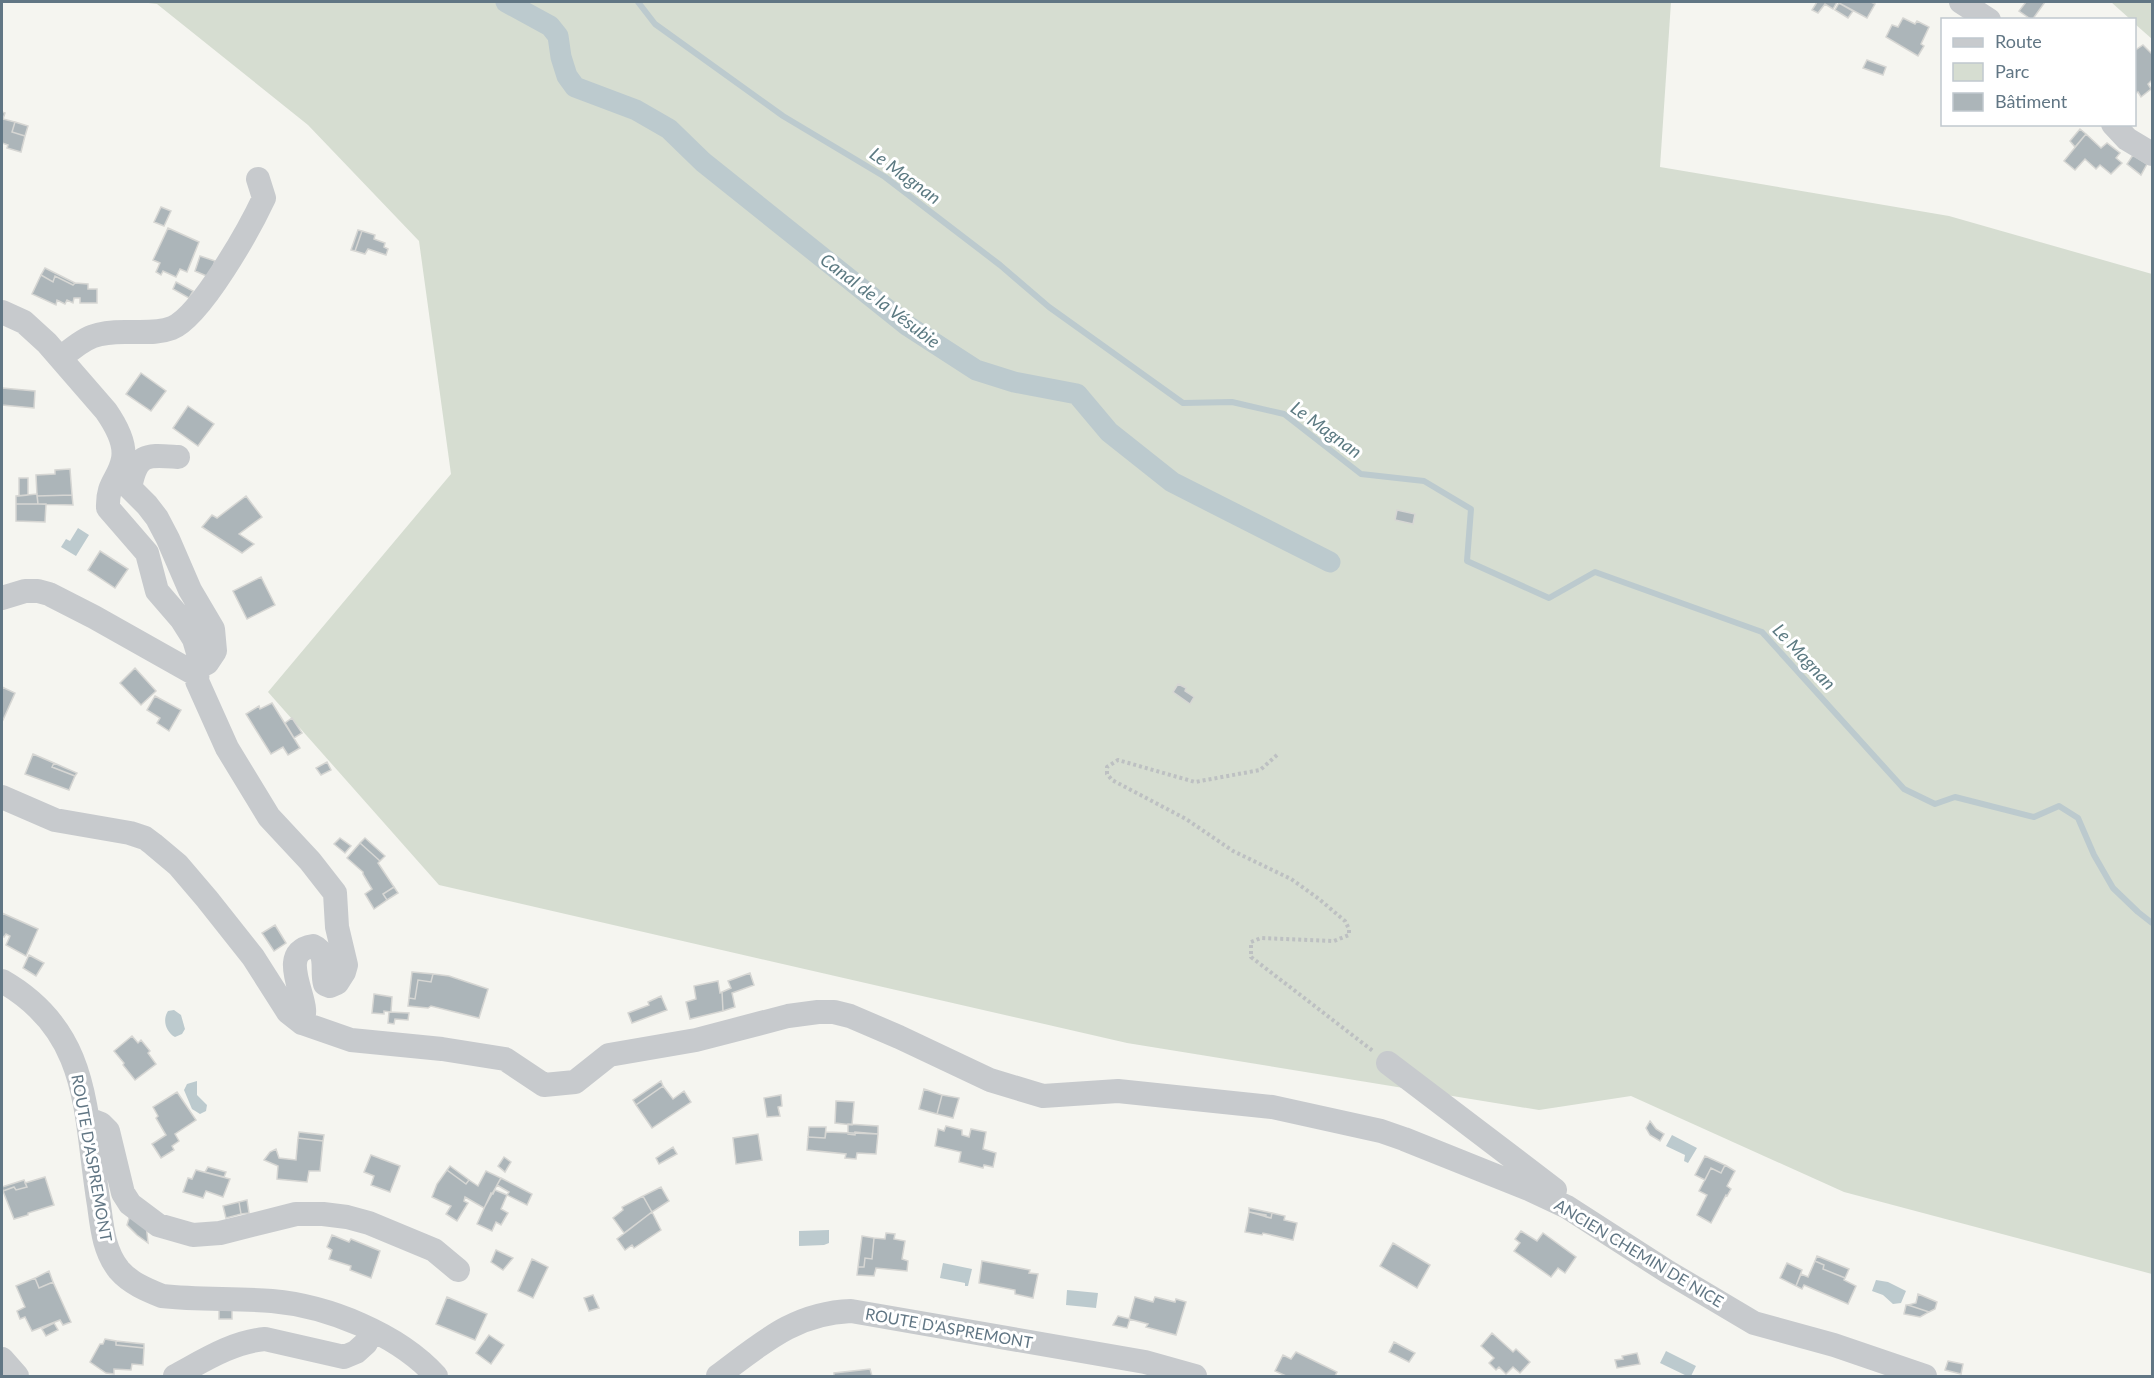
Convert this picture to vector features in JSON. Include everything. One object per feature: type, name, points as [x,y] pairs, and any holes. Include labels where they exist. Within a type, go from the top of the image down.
[{"type":"street","points":[[1961,2],[1986,18]]},
{"type":"street","points":[[2115,126],[2127,139],[2152,154]]},
{"type":"street","points":[[61,358],[81,341],[94,335],[128,331],[150,332],[172,328],[195,311],[252,224],[264,198],[258,179]]},
{"type":"street","points":[[2,312],[24,322],[61,358],[114,422],[123,448],[123,460],[109,489],[108,508],[147,553],[157,591],[182,620],[194,639],[199,656],[197,681],[227,748],[269,817],[310,861],[335,893],[337,927],[346,965],[337,983],[330,986],[325,984],[322,975],[322,953],[313,946],[301,951],[295,962],[294,972],[304,1009],[302,1023]]},
{"type":"street","points":[[178,458],[151,455],[143,459],[137,466],[130,488],[157,518],[190,590],[213,629],[215,651],[198,671]]},
{"type":"street","points":[[2,598],[25,591],[49,594],[198,671]]},
{"type":"street","points":[[2,797],[56,819],[130,833],[145,838],[153,844],[178,865],[207,899],[253,957],[288,1012],[302,1023]]},
{"type":"street","name":"ROUTE D'ASPREMONT","points":[[2,981],[42,1011],[66,1043],[79,1076],[88,1119],[105,1242],[120,1271],[146,1290],[162,1296],[271,1301],[325,1311],[372,1331],[404,1350],[436,1377]]},
{"type":"street","name":"ANCIEN CHEMIN DE NICE","points":[[302,1023],[351,1040],[442,1049],[506,1059],[544,1085],[575,1082],[609,1055],[696,1040],[788,1016],[834,1012],[850,1016],[899,1037],[990,1080],[1043,1096],[1118,1091],[1272,1107],[1381,1131],[1529,1189],[1567,1207],[1668,1272],[1754,1323],[1834,1345],[1925,1377]]},
{"type":"street","points":[[1388,1063],[1555,1191],[1567,1207]]},
{"type":"street","points":[[88,1119],[100,1124],[108,1131],[123,1193],[130,1204],[158,1225],[193,1235],[220,1233],[296,1214],[347,1217],[369,1223],[434,1250],[458,1270]]},
{"type":"street","name":"ROUTE D'ASPREMONT","points":[[718,1377],[787,1326],[819,1315],[851,1311],[1145,1362],[1195,1377]]},
{"type":"street","points":[[175,1377],[212,1356],[254,1340],[265,1339],[344,1357],[357,1352],[366,1343],[372,1331]]},
{"type":"street","points":[[2,1359],[17,1377]]},
{"type":"path","points":[[1277,755],[1260,770],[1194,782],[1118,760],[1107,767],[1107,774],[1112,780],[1186,819],[1233,851],[1291,879],[1345,921],[1349,929],[1348,935],[1342,939],[1334,941],[1261,938],[1251,942],[1251,957],[1388,1063]]},
{"type":"green space","points":[[140,2],[1671,2],[1660,167],[1949,216],[2152,274],[2152,1274],[1844,1192],[1631,1096],[1539,1110],[1127,1043],[439,885],[268,692],[451,474],[419,241],[308,125],[157,4]]},
{"type":"green space","points":[[2111,2],[2152,2],[2152,39],[2136,25],[2136,18],[2129,18]]},
{"type":"shaded area","points":[[78,528],[89,535],[76,556],[61,547],[66,539],[70,541]]},
{"type":"shaded area","points":[[174,1010],[181,1015],[185,1029],[182,1034],[175,1037],[169,1032],[165,1022],[168,1011]]},
{"type":"shaded area","points":[[197,1081],[197,1095],[207,1105],[206,1111],[200,1114],[192,1109],[184,1090],[187,1084]]},
{"type":"shaded area","points":[[1672,1135],[1697,1148],[1688,1163],[1684,1161],[1685,1155],[1666,1146]]},
{"type":"shaded area","points":[[829,1230],[829,1243],[799,1246],[799,1231]]},
{"type":"shaded area","points":[[943,1263],[972,1269],[968,1286],[965,1286],[965,1283],[940,1278]]},
{"type":"shaded area","points":[[1876,1280],[1888,1282],[1906,1291],[1901,1303],[1893,1304],[1883,1295],[1872,1291]]},
{"type":"shaded area","points":[[1067,1290],[1098,1293],[1096,1308],[1066,1305]]},
{"type":"shaded area","points":[[1666,1351],[1696,1366],[1691,1376],[1660,1363]]},
{"type":"building","points":[[1817,2],[1837,2],[1833,9],[1825,4],[1818,13],[1812,10]]},
{"type":"building","points":[[1840,2],[1871,2],[1875,4],[1867,18]]},
{"type":"building","points":[[2026,2],[2045,2],[2033,18],[2029,18],[2019,11]]},
{"type":"building","points":[[1839,3],[1853,11],[1848,18],[1835,10]]},
{"type":"building","points":[[1903,18],[1929,27],[1921,44],[1924,46],[1918,56],[1886,37],[1892,25],[1898,27]]},
{"type":"building","points":[[2143,45],[2152,54],[2152,80],[2148,84],[2151,89],[2141,97],[2138,92],[2136,93],[2136,50]]},
{"type":"building","points":[[1867,60],[1886,67],[1883,75],[1863,68]]},
{"type":"building","points":[[2,112],[5,113],[3,119],[15,122],[12,132],[25,136],[21,152],[7,148],[8,145],[2,143]]},
{"type":"building","points":[[15,122],[28,126],[25,136],[12,132]]},
{"type":"building","points":[[2080,129],[2086,134],[2075,147],[2070,141]]},
{"type":"building","points":[[2086,134],[2101,148],[2107,143],[2120,153],[2116,158],[2122,163],[2111,174],[2100,165],[2096,169],[2085,159],[2075,170],[2064,161]]},
{"type":"building","points":[[2133,155],[2147,164],[2141,175],[2127,164]]},
{"type":"building","points":[[161,207],[171,211],[164,226],[154,222]]},
{"type":"building","points":[[168,228],[199,242],[187,272],[180,269],[176,277],[163,271],[161,275],[156,272],[160,263],[153,260]]},
{"type":"building","points":[[358,230],[362,231],[355,251],[351,250]]},
{"type":"building","points":[[362,231],[375,235],[374,239],[385,243],[384,247],[388,249],[386,255],[368,249],[365,254],[355,251]]},
{"type":"building","points":[[200,256],[215,261],[209,277],[195,271]]},
{"type":"building","points":[[45,268],[75,283],[73,285],[55,276],[53,282],[41,275]]},
{"type":"building","points":[[41,275],[53,282],[55,276],[73,285],[75,283],[88,284],[88,289],[97,289],[97,303],[80,303],[80,298],[74,298],[73,303],[67,300],[65,304],[57,300],[56,305],[32,294]]},
{"type":"building","points":[[176,282],[193,291],[189,298],[173,289]]},
{"type":"building","points":[[141,373],[166,391],[151,411],[126,394]]},
{"type":"building","points":[[2,388],[35,391],[34,408],[2,405]]},
{"type":"building","points":[[188,406],[214,424],[198,446],[173,428]]},
{"type":"building","points":[[70,469],[72,495],[37,496],[36,475],[55,474],[55,470]]},
{"type":"building","points":[[19,478],[28,478],[28,495],[19,496]]},
{"type":"building","points":[[37,494],[38,504],[16,504],[16,496]]},
{"type":"building","points":[[72,495],[73,505],[38,504],[37,496]]},
{"type":"building","points":[[246,496],[262,517],[239,534],[254,544],[242,553],[202,527],[212,515],[217,518]]},
{"type":"building","points":[[16,504],[46,504],[45,522],[16,521]]},
{"type":"building","points":[[1397,510],[1415,514],[1413,524],[1395,520]]},
{"type":"building","points":[[100,551],[128,569],[115,588],[88,570]]},
{"type":"building","points":[[261,577],[275,605],[247,619],[233,591]]},
{"type":"building","points":[[135,668],[156,691],[141,705],[120,683]]},
{"type":"building","points":[[1178,684],[1186,688],[1185,691],[1194,697],[1190,704],[1173,692]]},
{"type":"building","points":[[2,687],[15,693],[3,720],[2,719]]},
{"type":"building","points":[[155,696],[181,710],[169,731],[157,723],[160,718],[147,710]]},
{"type":"building","points":[[272,703],[300,748],[288,755],[283,747],[271,754],[246,714],[259,706],[260,709]]},
{"type":"building","points":[[292,718],[302,733],[294,738],[285,723]]},
{"type":"building","points":[[33,754],[54,763],[52,767],[75,776],[69,790],[25,774]]},
{"type":"building","points":[[327,762],[331,770],[321,775],[316,768]]},
{"type":"building","points":[[54,763],[77,773],[75,776],[52,767]]},
{"type":"building","points":[[340,838],[351,846],[345,853],[334,844]]},
{"type":"building","points":[[365,838],[385,856],[380,861],[360,843]]},
{"type":"building","points":[[360,843],[380,861],[378,863],[394,887],[383,894],[387,900],[374,909],[365,894],[372,889],[363,872],[347,858]]},
{"type":"building","points":[[394,887],[398,893],[387,900],[383,894]]},
{"type":"building","points":[[2,913],[38,929],[26,956],[6,945],[10,936],[6,934],[2,936]]},
{"type":"building","points":[[275,925],[286,943],[274,951],[262,933]]},
{"type":"building","points":[[29,955],[44,963],[36,976],[23,968]]},
{"type":"building","points":[[412,972],[433,974],[431,982],[418,980],[415,999],[409,998]]},
{"type":"building","points":[[750,973],[754,985],[732,993],[735,1007],[723,1011],[722,992],[731,988],[728,981]]},
{"type":"building","points":[[433,974],[449,976],[488,989],[479,1018],[431,1006],[428,1008],[408,1006],[409,998],[415,999],[418,980],[431,982]]},
{"type":"building","points":[[718,981],[720,993],[722,992],[723,1011],[690,1019],[686,1002],[696,999],[694,986]]},
{"type":"building","points":[[374,994],[392,997],[391,1012],[372,1013]]},
{"type":"building","points":[[661,996],[667,1010],[632,1023],[628,1013],[649,1005],[648,1002]]},
{"type":"building","points":[[389,1012],[409,1013],[408,1020],[395,1019],[394,1024],[388,1023]]},
{"type":"building","points":[[132,1036],[138,1043],[141,1040],[150,1051],[148,1053],[156,1064],[135,1080],[114,1051]]},
{"type":"building","points":[[661,1081],[663,1086],[636,1105],[633,1100]]},
{"type":"building","points":[[663,1086],[673,1099],[684,1091],[691,1102],[652,1128],[636,1105]]},
{"type":"building","points":[[924,1089],[942,1095],[937,1114],[919,1109]]},
{"type":"building","points":[[177,1092],[196,1120],[175,1134],[179,1141],[172,1146],[174,1150],[161,1158],[152,1144],[166,1135],[156,1118],[158,1116],[153,1107]]},
{"type":"building","points":[[781,1095],[782,1106],[778,1107],[780,1116],[767,1117],[764,1098]]},
{"type":"building","points":[[942,1095],[959,1098],[953,1118],[937,1114]]},
{"type":"building","points":[[836,1101],[854,1102],[852,1125],[835,1123]]},
{"type":"building","points":[[1650,1121],[1664,1134],[1660,1141],[1650,1135],[1646,1128]]},
{"type":"building","points":[[848,1124],[878,1126],[878,1134],[855,1132],[855,1135],[848,1134]]},
{"type":"building","points":[[946,1126],[962,1130],[962,1135],[969,1137],[971,1129],[986,1132],[983,1149],[996,1153],[993,1167],[984,1165],[983,1168],[959,1162],[961,1152],[935,1146],[938,1129],[944,1131]]},
{"type":"building","points":[[809,1127],[826,1127],[825,1138],[808,1137]]},
{"type":"building","points":[[299,1132],[324,1135],[323,1141],[298,1138]]},
{"type":"building","points":[[826,1132],[878,1134],[876,1154],[857,1153],[856,1159],[845,1158],[846,1154],[807,1150],[808,1137],[825,1138]]},
{"type":"building","points":[[758,1134],[762,1160],[736,1164],[733,1138]]},
{"type":"building","points":[[298,1138],[323,1141],[320,1171],[309,1171],[307,1182],[277,1179],[278,1166],[264,1160],[270,1152],[276,1149],[279,1158],[296,1160]]},
{"type":"building","points":[[673,1147],[677,1154],[659,1164],[656,1158]]},
{"type":"building","points":[[371,1155],[400,1166],[390,1192],[371,1185],[374,1176],[364,1172]]},
{"type":"building","points":[[1705,1156],[1725,1165],[1721,1173],[1711,1168],[1705,1180],[1695,1175]]},
{"type":"building","points":[[504,1157],[511,1162],[505,1172],[498,1166]]},
{"type":"building","points":[[1725,1165],[1735,1171],[1727,1186],[1731,1189],[1711,1223],[1697,1215],[1707,1195],[1699,1191],[1711,1168],[1721,1173]]},
{"type":"building","points":[[450,1166],[469,1180],[466,1184],[447,1170]]},
{"type":"building","points":[[208,1167],[226,1172],[224,1177],[205,1172]]},
{"type":"building","points":[[196,1170],[230,1179],[223,1197],[206,1191],[203,1198],[183,1192],[188,1178],[192,1179]]},
{"type":"building","points":[[447,1170],[466,1184],[469,1180],[478,1186],[486,1171],[501,1178],[484,1208],[465,1197],[464,1201],[468,1203],[457,1221],[446,1214],[451,1206],[432,1197],[437,1184]]},
{"type":"building","points":[[45,1177],[54,1205],[14,1219],[3,1191],[14,1187],[16,1190],[27,1187],[25,1183]]},
{"type":"building","points":[[501,1178],[532,1194],[527,1205],[507,1195],[509,1192],[497,1185]]},
{"type":"building","points":[[24,1180],[27,1187],[16,1190],[14,1187],[3,1191],[2,1187]]},
{"type":"building","points":[[661,1187],[669,1201],[652,1212],[643,1196]]},
{"type":"building","points":[[495,1190],[507,1195],[501,1209],[508,1213],[501,1225],[496,1222],[492,1231],[477,1224],[491,1193],[493,1194]]},
{"type":"building","points":[[643,1196],[652,1212],[624,1233],[613,1218],[623,1210],[622,1207]]},
{"type":"building","points":[[247,1200],[249,1213],[241,1214],[239,1202]]},
{"type":"building","points":[[239,1202],[241,1214],[226,1218],[223,1206]]},
{"type":"building","points":[[1249,1208],[1272,1213],[1271,1218],[1249,1212]]},
{"type":"building","points":[[652,1212],[661,1230],[634,1248],[632,1245],[625,1250],[617,1239]]},
{"type":"building","points":[[1249,1212],[1271,1218],[1272,1213],[1285,1216],[1284,1220],[1297,1223],[1293,1240],[1263,1233],[1262,1235],[1245,1232]]},
{"type":"building","points":[[130,1215],[146,1224],[148,1243],[127,1225]]},
{"type":"building","points":[[1521,1231],[1537,1241],[1543,1233],[1576,1257],[1565,1273],[1558,1268],[1551,1277],[1514,1251],[1520,1243],[1515,1239]]},
{"type":"building","points":[[886,1233],[895,1234],[894,1239],[905,1241],[902,1259],[908,1261],[907,1271],[876,1268],[874,1276],[857,1275],[858,1267],[864,1267],[865,1258],[872,1259],[874,1238],[885,1239]]},
{"type":"building","points":[[332,1235],[349,1242],[351,1239],[380,1251],[371,1278],[350,1270],[351,1266],[329,1259],[332,1250],[327,1247]]},
{"type":"building","points":[[862,1236],[874,1238],[872,1259],[865,1258],[864,1267],[858,1267]]},
{"type":"building","points":[[1393,1243],[1430,1265],[1417,1288],[1380,1266]]},
{"type":"building","points":[[496,1250],[513,1258],[503,1270],[491,1262]]},
{"type":"building","points":[[1817,1256],[1849,1269],[1845,1278],[1823,1269],[1824,1265],[1815,1261]]},
{"type":"building","points":[[532,1259],[548,1267],[533,1298],[518,1291]]},
{"type":"building","points":[[982,1261],[1030,1270],[1029,1273],[1038,1274],[1033,1298],[1015,1294],[1015,1290],[979,1283]]},
{"type":"building","points":[[1815,1261],[1824,1265],[1823,1269],[1845,1278],[1844,1280],[1856,1286],[1848,1304],[1804,1285],[1802,1289],[1796,1286],[1801,1274],[1808,1277]]},
{"type":"building","points":[[1787,1263],[1802,1270],[1796,1286],[1780,1278]]},
{"type":"building","points":[[49,1271],[53,1282],[39,1288],[35,1278]]},
{"type":"building","points":[[35,1278],[39,1288],[53,1282],[71,1322],[63,1325],[60,1320],[32,1331],[25,1317],[20,1319],[17,1311],[25,1307],[16,1286]]},
{"type":"building","points":[[1918,1294],[1937,1302],[1935,1309],[1929,1312],[1908,1305],[1916,1303]]},
{"type":"building","points":[[593,1295],[599,1308],[589,1311],[584,1298]]},
{"type":"building","points":[[447,1297],[487,1314],[475,1340],[436,1324]]},
{"type":"building","points":[[1135,1297],[1153,1302],[1155,1297],[1186,1302],[1176,1335],[1146,1327],[1148,1324],[1129,1319]]},
{"type":"building","points":[[1906,1305],[1929,1312],[1920,1317],[1904,1314]]},
{"type":"building","points":[[219,1309],[232,1309],[232,1319],[219,1319]]},
{"type":"building","points":[[1118,1316],[1130,1319],[1127,1328],[1113,1325]]},
{"type":"building","points":[[54,1323],[58,1330],[46,1336],[42,1329]]},
{"type":"building","points":[[1492,1333],[1513,1352],[1516,1349],[1530,1362],[1520,1373],[1513,1367],[1506,1374],[1499,1367],[1496,1370],[1489,1363],[1494,1358],[1481,1346]]},
{"type":"building","points":[[489,1335],[504,1345],[491,1364],[476,1353]]},
{"type":"building","points":[[105,1339],[116,1341],[116,1345],[144,1348],[143,1365],[132,1364],[131,1370],[114,1369],[114,1374],[106,1373],[90,1362]]},
{"type":"building","points":[[116,1341],[144,1344],[144,1348],[116,1345]]},
{"type":"building","points":[[1394,1342],[1415,1353],[1409,1362],[1389,1352]]},
{"type":"building","points":[[1296,1352],[1337,1372],[1335,1376],[1286,1376],[1275,1371],[1283,1355],[1291,1359]]},
{"type":"building","points":[[1637,1353],[1640,1364],[1617,1368],[1615,1360]]},
{"type":"building","points":[[1948,1361],[1963,1364],[1961,1374],[1945,1370]]},
{"type":"building","points":[[870,1369],[872,1376],[834,1376],[834,1373]]},
{"type":"waterway","name":"Canal de la Vésubie","points":[[506,2],[550,26],[558,36],[567,76],[575,87],[636,110],[669,129],[703,162],[908,326],[976,370],[1014,382],[1077,394],[1109,432],[1172,482],[1330,562]]},
{"type":"waterway","name":"Le Magnan","points":[[638,2],[655,24],[783,116],[885,177],[1000,265],[1049,307],[1183,403],[1232,402],[1284,414],[1361,474],[1424,481],[1471,509],[1467,561],[1549,598],[1595,572],[1762,632],[1904,789],[1935,804],[1955,797],[2034,817],[2059,806],[2078,818],[2094,855],[2113,888],[2152,923]]}]
